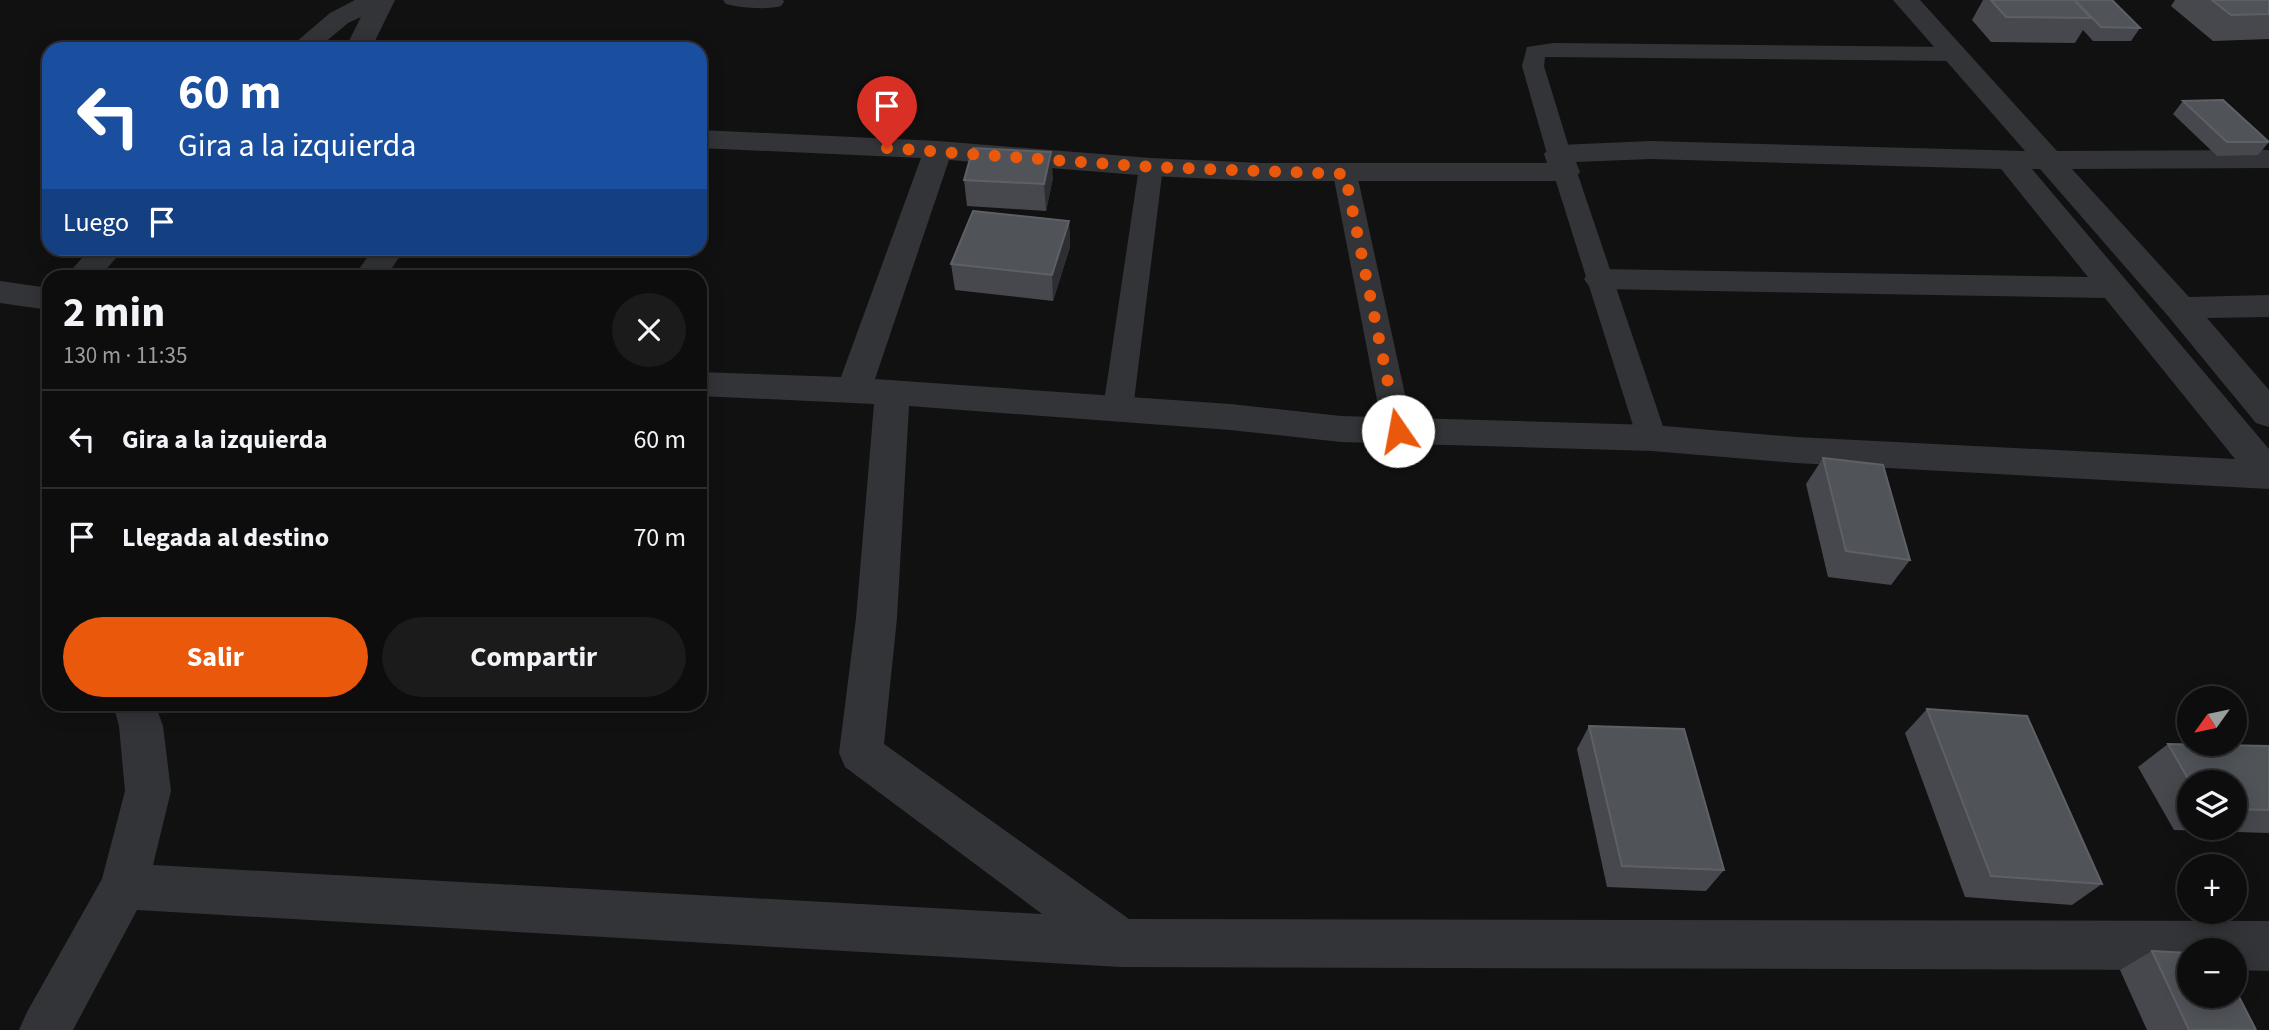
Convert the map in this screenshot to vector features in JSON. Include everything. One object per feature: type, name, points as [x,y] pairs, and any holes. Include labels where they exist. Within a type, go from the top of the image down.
[{"type":"street","points":[[310,42],[340,18],[375,0]]},
{"type":"street","points":[[361,42],[382,0]]},
{"type":"street","points":[[1906,0],[2180,308],[2269,414]]},
{"type":"street","points":[[707,139],[938,150],[1151,167],[1345,174],[1506,170],[1651,150],[2008,160],[2269,159]]},
{"type":"street","points":[[938,150],[873,392],[881,597],[875,663],[861,753],[1121,943]]},
{"type":"street","points":[[2008,160],[2269,475]]},
{"type":"street","points":[[88,270],[102,256]]},
{"type":"street","points":[[1600,279],[2115,288]]},
{"type":"street","points":[[0,292],[42,298]]},
{"type":"street","points":[[2180,308],[2269,306]]},
{"type":"street","points":[[707,384],[873,392],[1398,431],[1652,438],[1810,451],[2269,475]]},
{"type":"street","points":[[45,1030],[124,886],[148,791],[141,726],[136,711]]},
{"type":"street","points":[[124,886],[1121,943],[2269,946]]},
{"type":"lane","points":[[733,0],[774,2]]},
{"type":"lane","points":[[1652,438],[1562,163],[1533,66],[1535,52],[1553,49],[1953,54]]},
{"type":"lane","points":[[1118,409],[1151,167]]},
{"type":"lane","points":[[1345,174],[1398,431]]},
{"type":"building","points":[[1991,0],[2074,0],[2091,18],[2006,17]]},
{"type":"building","points":[[2075,0],[2112,0],[2140,28],[2101,27]]},
{"type":"building","points":[[2212,0],[2269,0],[2269,14],[2231,15]]},
{"type":"building","points":[[2223,100],[2269,142],[2227,142],[2183,101]]},
{"type":"building","points":[[973,148],[1051,152],[1044,184],[964,180]]},
{"type":"building","points":[[973,211],[1069,221],[1052,275],[951,264]]},
{"type":"building","points":[[1823,458],[1883,465],[1910,560],[1846,551]]},
{"type":"building","points":[[1927,709],[2027,716],[2102,884],[1991,876]]},
{"type":"building","points":[[1589,726],[1684,729],[1724,870],[1622,866]]},
{"type":"building","points":[[2168,744],[2177,744],[2177,756],[2247,756],[2247,746],[2269,746],[2269,810],[2247,809],[2247,770],[2183,770]]},
{"type":"building","points":[[2152,951],[2177,952],[2177,1004]]},
{"type":"building","points":[[2179,1008],[2245,1008],[2256,1030],[2189,1030]]},
{"type":"route","points":[[887,148],[1151,167],[1345,174],[1398,431]]}]
